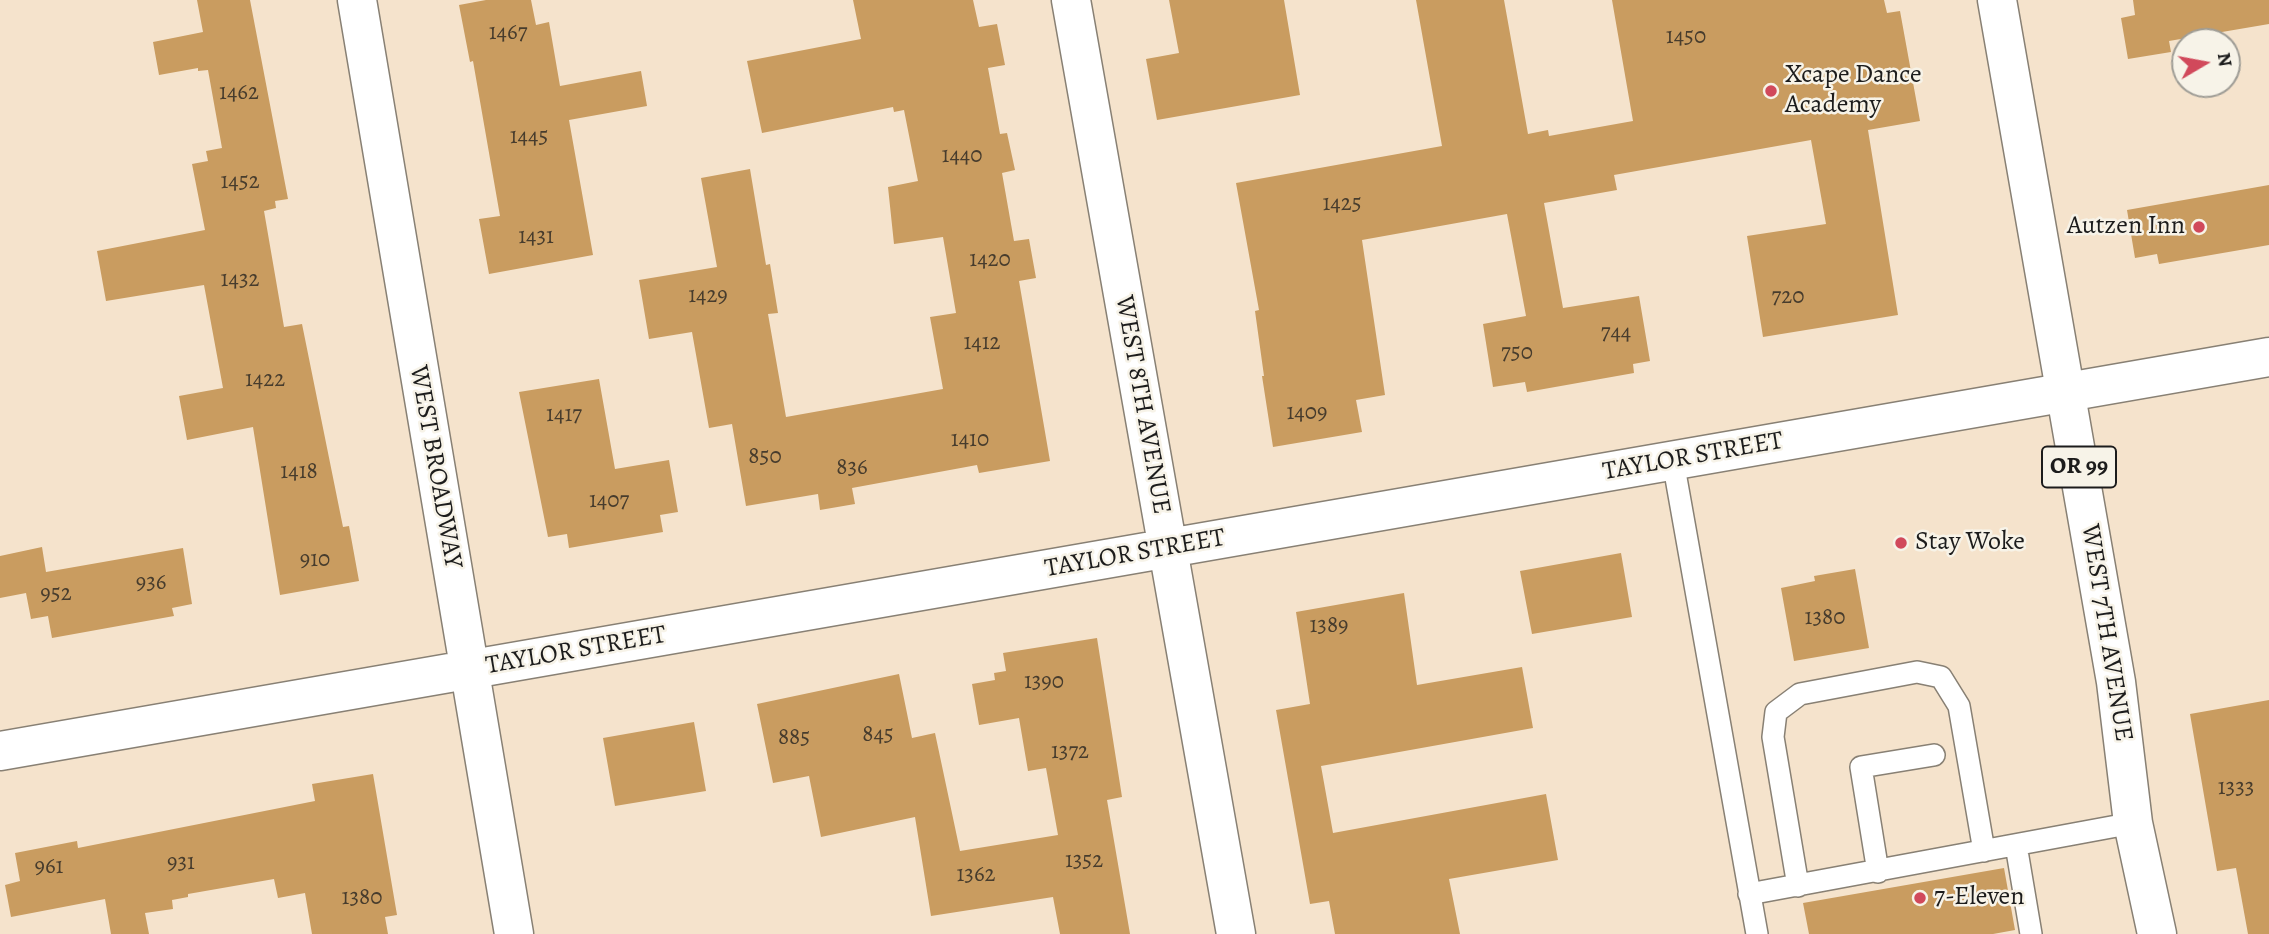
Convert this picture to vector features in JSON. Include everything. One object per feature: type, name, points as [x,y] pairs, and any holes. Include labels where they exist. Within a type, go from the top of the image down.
[{"type":"street","name":"WEST BROADWAY","points":[[357,0],[514,934]]},
{"type":"street","name":"WEST 8TH AVENUE","points":[[1071,0],[1236,934]]},
{"type":"street","name":"WEST 7TH AVENUE","points":[[1997,0],[2116,682],[2133,823],[2157,934]]},
{"type":"street","name":"TAYLOR STREET","points":[[0,751],[2269,357]]},
{"type":"lane","points":[[1673,461],[1757,934]]},
{"type":"lane","points":[[1797,886],[1773,737],[1776,712],[1800,694],[1917,672],[1941,677],[1959,706],[1984,852]]},
{"type":"lane","points":[[1878,872],[1861,767],[1934,755]]},
{"type":"lane","points":[[1749,894],[1797,886],[1857,885],[1878,872],[1904,876],[1950,868],[1984,852],[2133,823]]},
{"type":"lane","points":[[2015,845],[2031,934]]},
{"type":"building","points":[[197,0],[250,0],[288,199],[275,201],[276,208],[264,211],[284,327],[302,324],[343,527],[349,526],[359,581],[280,595],[253,427],[187,440],[179,396],[223,388],[204,285],[106,301],[97,251],[205,230],[192,164],[208,161],[206,151],[222,148],[208,70],[198,71],[198,68],[159,75],[153,42],[203,32]]},
{"type":"building","points":[[486,0],[531,0],[536,25],[549,22],[560,86],[641,71],[647,106],[569,120],[593,255],[489,274],[479,219],[500,216],[473,61],[470,62],[459,5]]},
{"type":"building","points":[[853,0],[973,0],[979,27],[997,24],[1005,65],[988,68],[1000,134],[1007,133],[1015,170],[1002,173],[1014,241],[1029,239],[1036,278],[1019,281],[1050,461],[979,473],[977,465],[852,488],[855,504],[820,510],[818,494],[746,506],[732,424],[709,428],[692,332],[649,339],[639,280],[717,267],[701,178],[750,169],[766,265],[770,264],[778,313],[768,314],[786,417],[943,389],[930,317],[956,313],[943,237],[894,244],[888,187],[918,181],[904,110],[894,112],[893,107],[762,133],[747,61],[861,39]]},
{"type":"building","points":[[1169,0],[1284,0],[1300,95],[1157,120],[1146,59],[1179,53]]},
{"type":"building","points":[[1416,0],[1504,0],[1528,134],[1548,130],[1549,136],[1633,121],[1612,0],[1884,0],[1887,13],[1900,11],[1920,121],[1868,130],[1898,315],[1763,337],[1747,236],[1826,224],[1811,140],[1614,175],[1617,190],[1544,203],[1563,308],[1639,296],[1650,361],[1633,364],[1634,373],[1527,392],[1525,382],[1493,387],[1483,324],[1526,316],[1507,214],[1362,240],[1385,395],[1356,400],[1362,432],[1273,447],[1255,311],[1259,310],[1236,183],[1442,146]]},
{"type":"building","points":[[2133,0],[2269,0],[2269,24],[2241,29],[2171,28],[2171,52],[2128,59],[2121,18],[2135,15]]},
{"type":"building","name":"Autzen Inn","points":[[2269,185],[2269,245],[2159,264],[2157,254],[2135,258],[2127,210]]},
{"type":"building","points":[[599,379],[615,469],[669,460],[678,512],[660,515],[663,532],[569,548],[567,534],[548,537],[519,392]]},
{"type":"building","points":[[42,547],[46,572],[183,548],[192,604],[172,608],[174,616],[52,638],[48,616],[31,619],[26,593],[0,598],[0,556]]},
{"type":"building","points":[[1621,553],[1632,617],[1532,634],[1520,571]]},
{"type":"building","points":[[1855,569],[1869,648],[1794,661],[1781,588],[1815,581],[1814,576]]},
{"type":"building","points":[[1404,593],[1417,685],[1522,667],[1533,728],[1321,766],[1333,833],[1546,794],[1558,860],[1449,879],[1460,934],[1335,934],[1329,901],[1310,904],[1276,710],[1310,704],[1296,612]]},
{"type":"building","points":[[1097,638],[1122,797],[1107,800],[1130,934],[1060,934],[1053,897],[931,916],[915,817],[821,837],[809,776],[773,783],[757,704],[899,674],[912,738],[935,733],[960,851],[1058,835],[1046,768],[1028,771],[1019,718],[979,725],[972,684],[995,680],[994,673],[1006,671],[1003,653]]},
{"type":"building","points":[[2269,700],[2269,934],[2248,934],[2236,868],[2217,871],[2190,714]]},
{"type":"building","points":[[694,722],[706,791],[615,806],[603,738]]},
{"type":"building","points":[[373,774],[397,915],[385,917],[388,934],[312,934],[305,893],[278,898],[274,879],[188,894],[188,897],[172,900],[173,909],[145,913],[149,934],[111,934],[105,899],[11,917],[5,885],[20,881],[15,853],[77,841],[78,848],[315,801],[312,784]]},
{"type":"building","name":"7-Eleven","points":[[2004,868],[2015,930],[1993,934],[1809,934],[1803,903]]},
{"type":"place","name":"Xcape Dance Academy","points":[[1771,91]]},
{"type":"place","name":"Autzen Inn","points":[[2199,227]]},
{"type":"place","name":"Stay Woke","points":[[1901,543]]},
{"type":"place","name":"7-Eleven","points":[[1920,898]]}]
